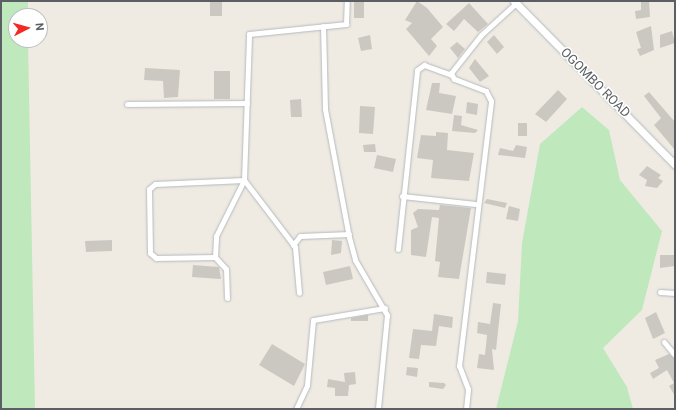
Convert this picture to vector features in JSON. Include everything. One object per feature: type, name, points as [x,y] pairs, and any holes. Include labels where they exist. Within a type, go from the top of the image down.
[{"type":"main road","name":"OGOMBO ROAD","points":[[515,2],[675,165]]},
{"type":"street","points":[[227,298],[226,269],[215,257],[216,236],[244,180],[251,32],[346,24],[347,1]]},
{"type":"street","points":[[451,75],[452,68],[481,35],[515,2]]},
{"type":"street","points":[[324,26],[325,109],[349,234],[355,260],[385,308],[388,325],[378,409]]},
{"type":"street","points":[[398,249],[402,196],[418,67],[424,65],[451,75],[486,91],[491,98],[476,204],[459,366],[468,389],[466,409]]},
{"type":"street","points":[[127,104],[247,103]]},
{"type":"street","points":[[244,180],[293,245],[299,292]]},
{"type":"street","points":[[215,257],[152,256],[149,189],[155,184],[244,180]]},
{"type":"street","points":[[402,196],[476,204]]},
{"type":"street","points":[[293,245],[300,236],[349,234]]},
{"type":"street","points":[[660,292],[675,293]]},
{"type":"street","points":[[296,409],[307,385],[313,320],[385,308]]},
{"type":"street","points":[[664,342],[675,355]]},
{"type":"green space","points":[[1,1],[28,1],[28,8],[8,8],[8,48],[28,48],[35,409],[1,409]]},
{"type":"green space","points":[[582,107],[609,130],[620,180],[662,231],[642,310],[603,348],[627,387],[633,409],[496,409],[518,321],[522,243],[540,144]]},
{"type":"building","points":[[210,1],[222,1],[222,16],[210,16]]},
{"type":"building","points":[[354,1],[364,1],[364,18],[354,18]]},
{"type":"building","points":[[417,1],[427,8],[443,27],[431,39],[437,46],[429,56],[406,29],[412,23],[405,20]]},
{"type":"building","points":[[641,1],[649,1],[650,17],[636,19],[635,11],[641,10]]},
{"type":"building","points":[[469,3],[488,24],[478,32],[464,19],[454,31],[446,24]]},
{"type":"building","points":[[651,26],[654,50],[640,56],[637,49],[641,48],[636,32]]},
{"type":"building","points":[[672,31],[675,43],[660,48],[660,35]]},
{"type":"building","points":[[370,35],[372,49],[361,51],[358,38]]},
{"type":"building","points":[[494,35],[504,47],[497,54],[487,42]]},
{"type":"building","points":[[457,42],[465,49],[458,58],[450,48]]},
{"type":"building","points":[[475,59],[489,76],[480,82],[469,68]]},
{"type":"building","points":[[145,68],[180,70],[178,97],[164,98],[163,81],[144,80]]},
{"type":"building","points":[[214,71],[230,71],[230,99],[214,99]]},
{"type":"building","points":[[432,83],[440,83],[439,93],[456,96],[452,114],[426,110]]},
{"type":"building","points":[[558,90],[567,99],[546,122],[535,114]]},
{"type":"building","points":[[649,92],[675,122],[675,150],[654,125],[661,118],[644,96]]},
{"type":"building","points":[[301,99],[302,117],[291,117],[290,100]]},
{"type":"building","points":[[467,102],[478,104],[477,115],[466,113]]},
{"type":"building","points":[[360,106],[375,107],[373,134],[359,133]]},
{"type":"building","points":[[454,115],[462,116],[461,125],[478,130],[475,133],[452,131]]},
{"type":"building","points":[[518,123],[527,123],[527,136],[518,136]]},
{"type":"building","points":[[436,132],[448,133],[447,150],[474,153],[469,181],[431,178],[433,160],[417,158],[421,135],[436,136]]},
{"type":"building","points":[[375,144],[376,152],[364,152],[363,145]]},
{"type":"building","points":[[516,145],[527,147],[525,158],[498,155],[500,148],[513,151]]},
{"type":"building","points":[[377,155],[396,159],[393,172],[374,168]]},
{"type":"building","points":[[647,166],[661,175],[658,178],[663,181],[657,188],[645,186],[647,180],[639,175]]},
{"type":"building","points":[[487,199],[507,203],[505,208],[484,203]]},
{"type":"building","points":[[440,205],[471,208],[459,279],[438,277],[440,262],[435,261],[439,218],[432,217],[426,257],[411,255],[411,230],[418,227],[413,213],[418,209],[439,210]]},
{"type":"building","points":[[509,206],[520,209],[518,221],[506,219]]},
{"type":"building","points":[[112,240],[112,251],[86,252],[85,241]]},
{"type":"building","points":[[332,240],[342,241],[341,253],[331,255]]},
{"type":"building","points":[[660,255],[675,255],[675,266],[660,268]]},
{"type":"building","points":[[193,265],[219,267],[221,279],[192,277]]},
{"type":"building","points":[[350,266],[353,279],[326,285],[323,272]]},
{"type":"building","points":[[487,272],[506,274],[505,285],[486,283]]},
{"type":"building","points":[[493,303],[501,304],[496,350],[492,349],[494,370],[477,368],[479,354],[485,355],[487,335],[477,333],[478,322],[490,324]]},
{"type":"building","points":[[656,312],[665,333],[653,339],[645,318]]},
{"type":"building","points":[[434,314],[453,317],[452,328],[439,326],[436,346],[421,345],[419,359],[409,358],[413,329],[432,331]]},
{"type":"building","points":[[368,315],[368,321],[351,321],[351,318]]},
{"type":"building","points":[[272,344],[305,364],[294,386],[259,365]]},
{"type":"building","points":[[669,354],[675,359],[675,396],[669,386],[674,383],[667,370],[653,379],[650,373],[659,368],[655,360]]},
{"type":"building","points":[[407,367],[418,368],[417,377],[406,375]]},
{"type":"building","points":[[355,372],[356,384],[349,385],[348,396],[335,396],[335,388],[327,387],[328,379],[345,382],[344,373]]},
{"type":"building","points":[[429,382],[444,383],[446,385],[443,389],[429,387]]}]
